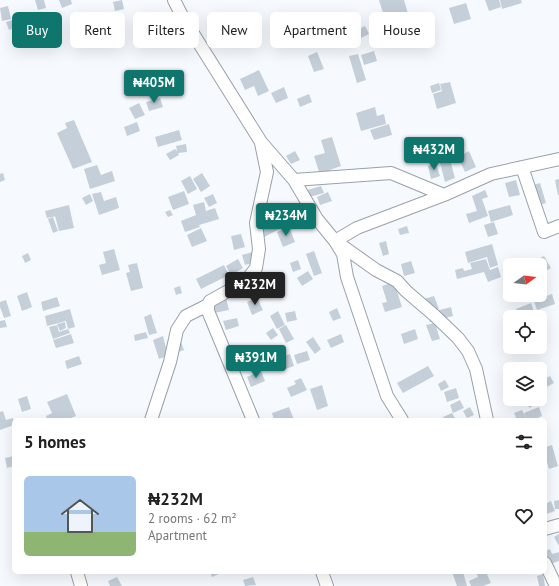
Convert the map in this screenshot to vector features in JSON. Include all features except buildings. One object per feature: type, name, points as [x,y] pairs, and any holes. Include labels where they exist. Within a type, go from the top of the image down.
[{"type":"street","points":[[174,0],[182,16],[261,142],[294,180],[317,219],[336,241],[343,254],[347,277],[387,396],[401,418]]},
{"type":"street","points":[[152,418],[170,362],[177,330],[186,316],[246,281],[256,268],[258,249],[256,223],[267,172],[261,142]]},
{"type":"street","points":[[336,241],[358,228],[444,195],[491,174],[559,159]]},
{"type":"street","points":[[522,167],[544,232],[559,226]]},
{"type":"street","points":[[294,180],[391,173],[444,195]]},
{"type":"street","points":[[336,241],[376,270],[397,281],[458,338],[468,352],[476,369],[488,418]]},
{"type":"street","points":[[208,304],[208,311],[251,418]]},
{"type":"street","points":[[547,528],[559,525]]},
{"type":"street","points":[[547,567],[556,586]]},
{"type":"street","points":[[78,574],[81,586]]},
{"type":"street","points":[[323,574],[327,586]]}]
